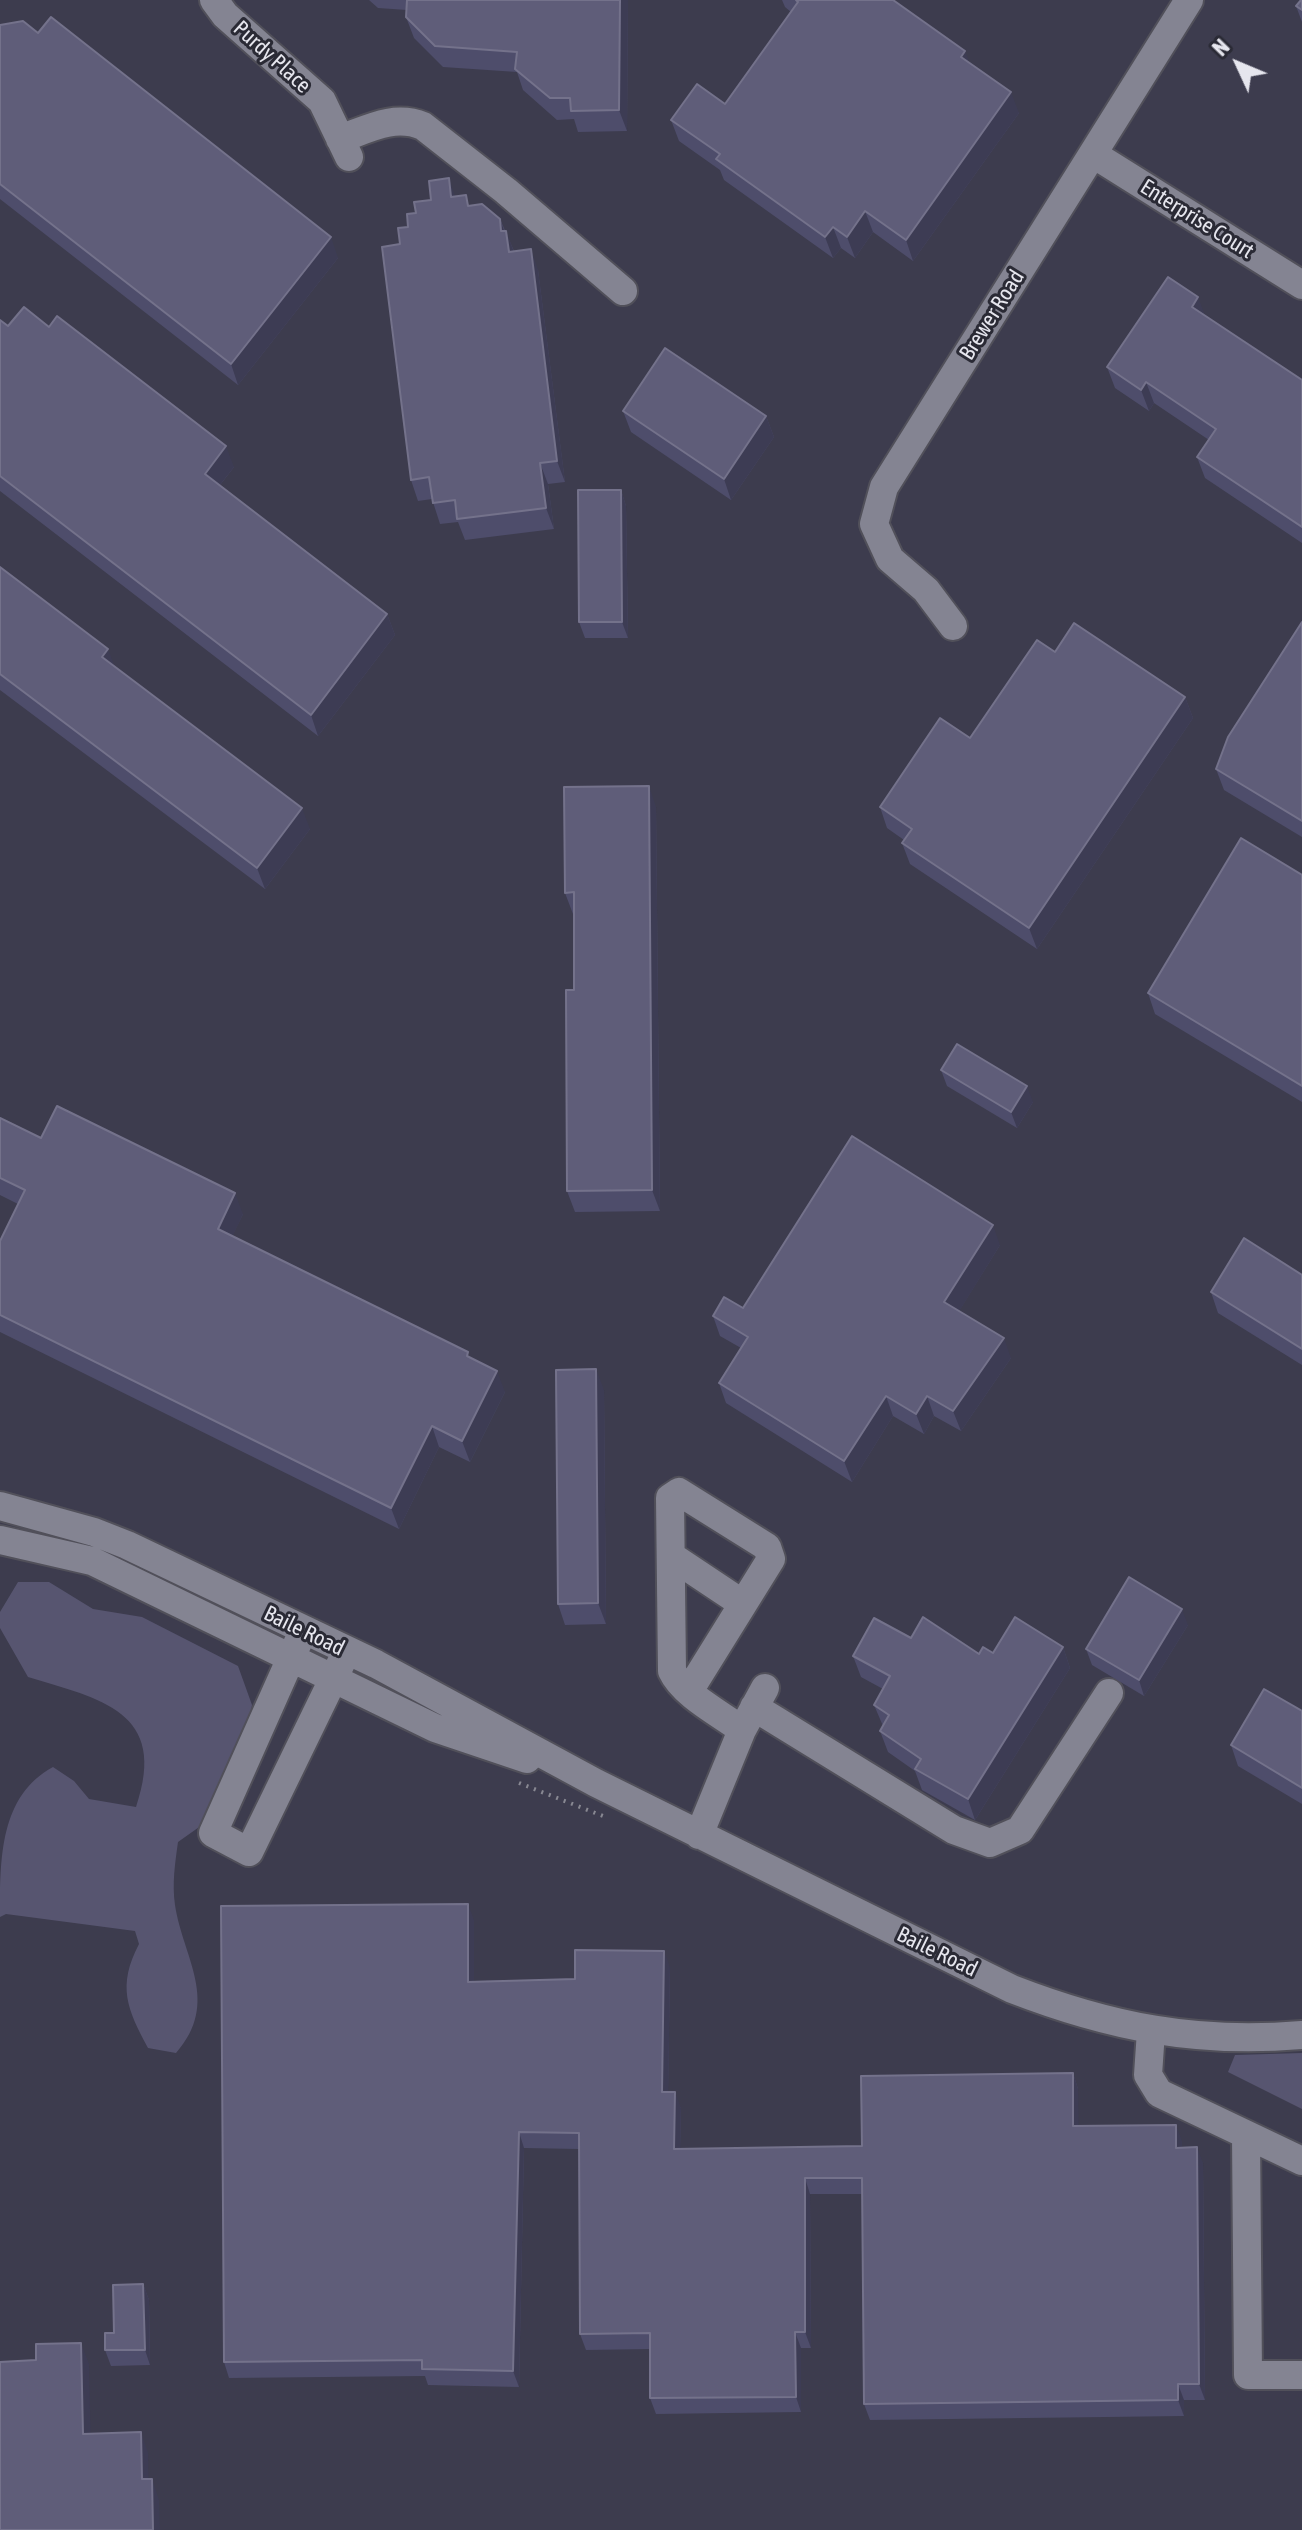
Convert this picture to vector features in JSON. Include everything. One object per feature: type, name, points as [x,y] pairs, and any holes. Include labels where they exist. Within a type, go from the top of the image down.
[{"type":"street","name":"Purdy Place","points":[[214,0],[225,15],[322,101],[344,148],[394,120],[409,120],[423,126],[506,191],[623,291]]},
{"type":"street","name":"Brewer Road","points":[[953,626],[926,590],[890,559],[874,524],[884,487],[1189,0]]},
{"type":"street","name":"Enterprise Court","points":[[1093,154],[1302,285]]},
{"type":"street","points":[[689,1691],[771,1559],[771,1552],[679,1492],[670,1498],[672,1671],[689,1691],[754,1708],[954,1830],[990,1843],[1007,1838],[1028,1822],[1109,1693]]},
{"type":"street","name":"Baile Road","points":[[0,1506],[116,1541],[297,1644],[335,1679],[435,1728],[596,1783]]},
{"type":"street","name":"Baile Road","points":[[0,1540],[92,1561],[297,1644],[346,1652],[455,1704],[596,1783],[699,1835],[1012,1989],[1066,2010],[1182,2036],[1302,2035]]},
{"type":"street","points":[[671,1556],[743,1604]]},
{"type":"street","points":[[297,1644],[213,1833],[249,1852],[346,1652]]},
{"type":"street","points":[[699,1835],[754,1708]]},
{"type":"street","points":[[238,1781],[275,1800]]},
{"type":"street","points":[[1151,2031],[1148,2075],[1152,2087],[1302,2161]]},
{"type":"street","points":[[1246,2135],[1248,2375],[1302,2375]]},
{"type":"shaded area","points":[[0,0],[1302,0],[1302,2530],[0,2530]]},
{"type":"shaded area","points":[[18,1582],[49,1582],[93,1609],[142,1617],[238,1666],[252,1705],[246,1744],[202,1825],[178,1842],[175,1905],[198,1998],[196,2016],[189,2034],[176,2053],[148,2048],[130,2009],[128,1972],[139,1944],[135,1931],[6,1914],[0,1917],[1,1872],[7,1830],[22,1794],[36,1779],[53,1767],[74,1781],[89,1799],[136,1807],[144,1775],[143,1749],[135,1729],[121,1714],[103,1702],[28,1677],[0,1628],[0,1612]]},
{"type":"shaded area","points":[[1302,2053],[1302,2109],[1228,2072],[1235,2055]]},
{"type":"building","points":[[407,0],[620,0],[619,110],[571,111],[570,98],[550,98],[515,69],[517,52],[435,46],[406,17]]},
{"type":"building","points":[[796,0],[893,0],[965,51],[961,57],[1011,92],[906,240],[865,211],[847,237],[833,227],[825,237],[716,159],[720,154],[671,120],[697,84],[725,104],[798,2]]},
{"type":"building","points":[[51,17],[331,237],[231,364],[0,184],[0,25],[23,21],[38,33]]},
{"type":"building","points":[[449,178],[451,197],[466,195],[468,206],[482,204],[500,219],[501,231],[506,231],[509,252],[531,249],[557,461],[540,463],[546,508],[457,519],[455,500],[433,503],[429,477],[411,480],[382,247],[400,244],[398,228],[408,227],[407,214],[416,213],[414,202],[431,200],[429,181]]},
{"type":"building","points":[[1168,277],[1198,297],[1192,307],[1302,380],[1302,527],[1197,457],[1216,429],[1146,382],[1141,390],[1107,367]]},
{"type":"building","points":[[24,307],[49,327],[57,316],[226,446],[205,474],[387,614],[311,715],[0,476],[0,320],[8,326]]},
{"type":"building","points":[[665,348],[766,416],[724,479],[623,411]]},
{"type":"building","points":[[578,490],[621,490],[622,622],[579,622]]},
{"type":"building","points":[[0,567],[108,649],[102,657],[302,808],[257,868],[0,674]]},
{"type":"building","points":[[1302,622],[1302,821],[1216,769],[1228,737]]},
{"type":"building","points":[[1074,623],[1185,697],[1029,928],[902,843],[912,829],[880,807],[940,718],[970,738],[1037,640],[1055,652]]},
{"type":"building","points":[[649,786],[652,1190],[567,1191],[566,990],[574,990],[574,892],[565,893],[564,787]]},
{"type":"building","points":[[1241,838],[1302,875],[1302,1086],[1148,993]]},
{"type":"building","points":[[957,1044],[1027,1086],[1011,1112],[941,1070]]},
{"type":"building","points":[[57,1106],[235,1193],[218,1229],[468,1352],[467,1356],[497,1371],[462,1441],[432,1426],[391,1508],[0,1315],[0,1241],[25,1190],[0,1178],[0,1118],[41,1138]]},
{"type":"building","points":[[852,1136],[993,1225],[944,1302],[1004,1338],[953,1411],[927,1396],[916,1414],[886,1396],[844,1461],[719,1383],[748,1337],[713,1316],[724,1297],[743,1308]]},
{"type":"building","points":[[1244,1238],[1302,1275],[1302,1349],[1211,1292]]},
{"type":"building","points":[[596,1369],[598,1603],[558,1604],[556,1370]]},
{"type":"building","points":[[1129,1577],[1182,1609],[1139,1680],[1086,1649]]},
{"type":"building","points":[[923,1617],[979,1654],[983,1647],[993,1653],[1015,1617],[1063,1647],[968,1799],[915,1769],[921,1759],[880,1731],[889,1715],[874,1705],[890,1676],[853,1656],[874,1618],[911,1638]]},
{"type":"building","points":[[1264,1689],[1302,1711],[1302,1788],[1231,1745]]},
{"type":"building","points":[[468,1904],[468,1982],[575,1979],[575,1950],[664,1951],[662,2092],[675,2092],[674,2149],[862,2146],[861,2076],[1073,2073],[1073,2126],[1176,2125],[1176,2148],[1197,2147],[1199,2384],[1178,2384],[1178,2400],[864,2404],[862,2178],[805,2178],[805,2332],[795,2332],[796,2397],[650,2398],[650,2333],[580,2334],[579,2133],[519,2132],[513,2371],[422,2369],[422,2360],[224,2362],[221,1906]]},
{"type":"building","points":[[143,2284],[145,2350],[105,2350],[105,2333],[114,2333],[113,2285]]},
{"type":"building","points":[[81,2343],[83,2434],[141,2432],[142,2479],[152,2479],[153,2530],[0,2530],[0,2362],[36,2360],[36,2344]]}]
